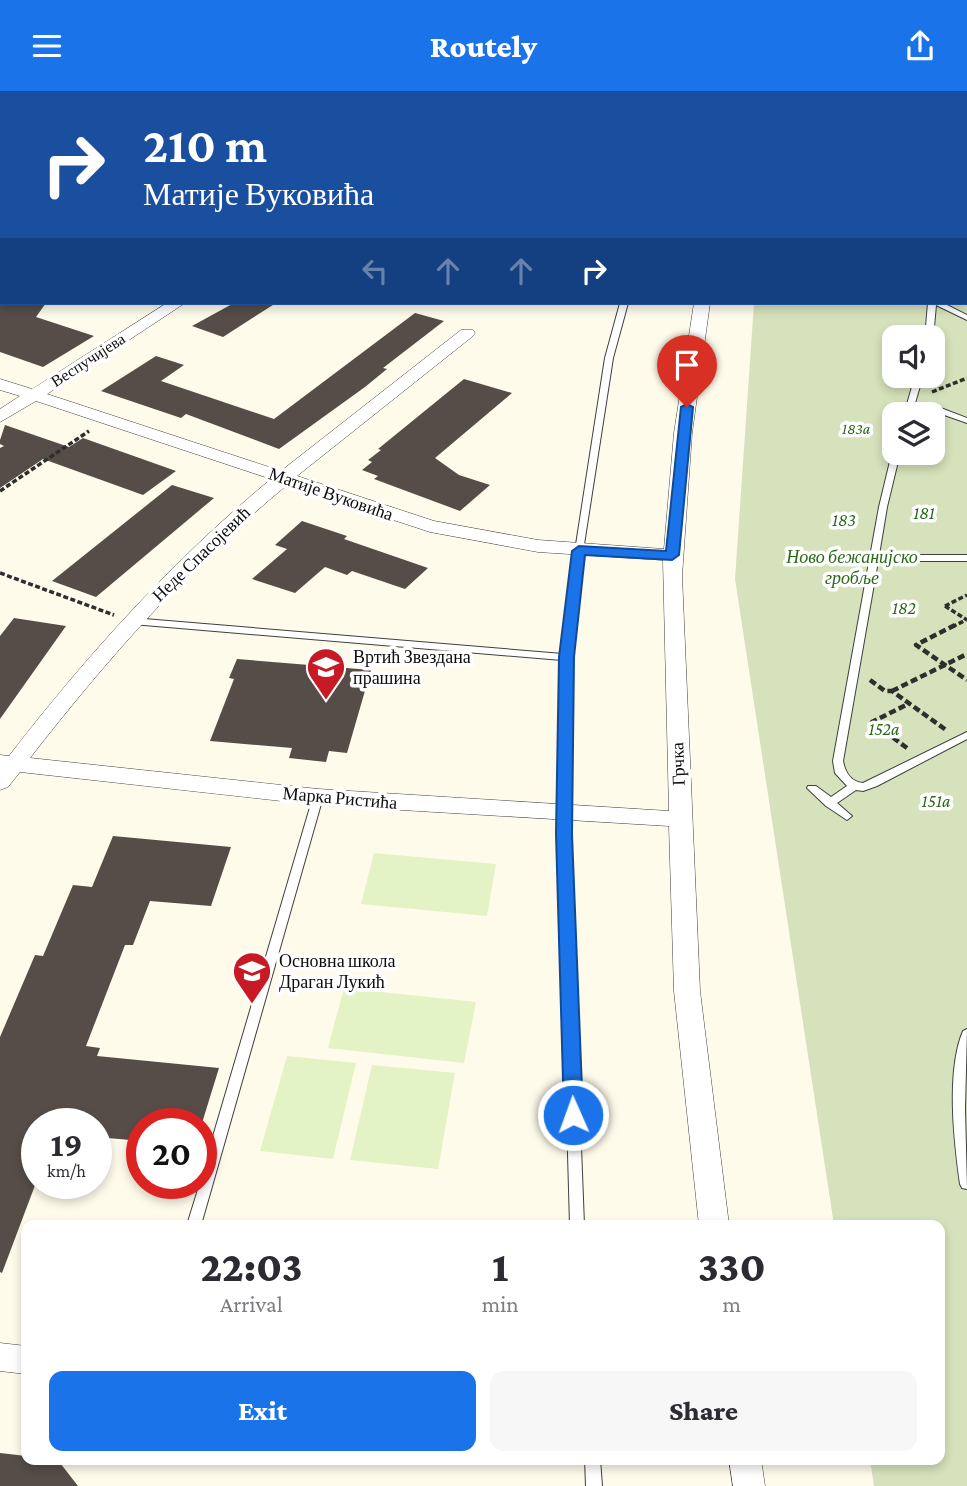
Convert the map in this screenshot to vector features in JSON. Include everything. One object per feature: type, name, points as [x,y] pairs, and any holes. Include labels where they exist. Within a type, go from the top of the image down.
[{"type":"street","name":"Веспучијева","points":[[0,417],[174,305]]},
{"type":"street","name":"Грчка","points":[[702,305],[683,433],[672,555],[687,991],[713,1220]]},
{"type":"street","name":"Неде Спасојевић","points":[[5,770],[132,621],[211,542],[284,478],[467,333]]},
{"type":"street","name":"Матије Вуковића","points":[[0,384],[430,526],[538,547],[672,555]]},
{"type":"street","name":"Марка Ристића","points":[[5,770],[318,797],[680,819]]},
{"type":"street","points":[[0,1357],[21,1359]]},
{"type":"street","points":[[746,1465],[749,1486]]},
{"type":"lane","points":[[577,1220],[565,814],[567,657],[579,551],[609,358],[623,305]]},
{"type":"lane","points":[[930,325],[932,305]]},
{"type":"lane","points":[[942,305],[967,318]]},
{"type":"lane","points":[[912,402],[916,388]]},
{"type":"lane","points":[[945,413],[965,418]]},
{"type":"lane","points":[[893,465],[883,507],[838,761],[840,773],[854,786],[863,787],[963,737]]},
{"type":"lane","points":[[876,558],[967,558]]},
{"type":"lane","points":[[132,621],[567,657]]},
{"type":"lane","points":[[830,803],[854,786]]},
{"type":"lane","points":[[811,788],[847,816]]},
{"type":"lane","points":[[195,1220],[318,797]]},
{"type":"lane","points":[[967,1034],[959,1100],[962,1157],[967,1184]]},
{"type":"lane","points":[[592,1465],[594,1486]]},
{"type":"path","points":[[915,393],[935,391],[967,378]]},
{"type":"path","points":[[0,491],[106,419]]},
{"type":"path","points":[[0,573],[32,587],[132,621]]},
{"type":"path","points":[[967,595],[945,606],[967,620]]},
{"type":"path","points":[[967,620],[916,645],[967,680]]},
{"type":"path","points":[[963,737],[892,691],[967,654]]},
{"type":"path","points":[[909,703],[872,722],[921,759]]},
{"type":"green space","name":"Ново бежанијско гробље","points":[[754,305],[967,305],[967,1486],[874,1486],[871,1465],[945,1465],[945,1220],[833,1220],[735,579]]},
{"type":"green space","points":[[374,853],[496,864],[487,916],[361,904]]},
{"type":"green space","points":[[344,988],[476,1002],[464,1063],[328,1048]]},
{"type":"green space","points":[[287,1056],[356,1063],[333,1159],[260,1151]]},
{"type":"green space","points":[[372,1065],[455,1073],[438,1169],[350,1160]]},
{"type":"building","points":[[0,305],[45,305],[36,317],[94,336],[43,367],[0,352]]},
{"type":"building","points":[[230,305],[273,305],[223,337],[192,326]]},
{"type":"building","points":[[415,313],[444,321],[383,368],[387,369],[365,387],[279,449],[186,414],[181,418],[101,391],[156,356],[184,365],[161,381],[274,419]]},
{"type":"building","points":[[464,379],[512,393],[435,458],[459,475],[490,485],[460,511],[374,479],[378,476],[362,470],[372,462],[368,460],[381,450],[378,449]]},
{"type":"building","points":[[5,425],[69,447],[83,438],[176,471],[143,495],[43,459],[0,488],[0,448],[4,446],[0,444],[0,440]]},
{"type":"building","points":[[172,485],[214,498],[96,597],[52,581]]},
{"type":"building","points":[[302,521],[347,536],[344,539],[428,568],[405,589],[352,571],[347,575],[325,567],[295,593],[252,579],[287,549],[275,545]]},
{"type":"building","points":[[14,618],[66,626],[0,719],[0,636]]},
{"type":"building","points":[[237,659],[371,670],[347,753],[329,751],[326,762],[289,758],[292,748],[210,741],[234,679],[229,678]]},
{"type":"building","points":[[113,836],[231,847],[211,906],[150,901],[133,945],[125,945],[86,1046],[100,1048],[97,1056],[219,1068],[207,1108],[126,1108],[126,1140],[112,1138],[112,1108],[21,1108],[21,1199],[30,1199],[2,1273],[0,1037],[35,955],[43,956],[73,885],[92,887]]},
{"type":"building","points":[[0,1453],[21,1455],[21,1465],[62,1465],[78,1486],[0,1486]]},
{"type":"place","name":"Вртић Звездана прашина","points":[[326,701]]},
{"type":"place","name":"Основна школа Драган Лукић","points":[[252,1005]]},
{"type":"route","points":[[573,1115],[564,834],[567,657],[579,551],[672,555],[687,407]]},
{"type":"park label","name":"183a","points":[[856,428]]},
{"type":"park label","name":"181","points":[[924,513]]},
{"type":"park label","name":"183","points":[[844,520]]},
{"type":"park label","name":"182","points":[[904,608]]},
{"type":"park label","name":"152a","points":[[884,729]]},
{"type":"park label","name":"151a","points":[[936,801]]}]
